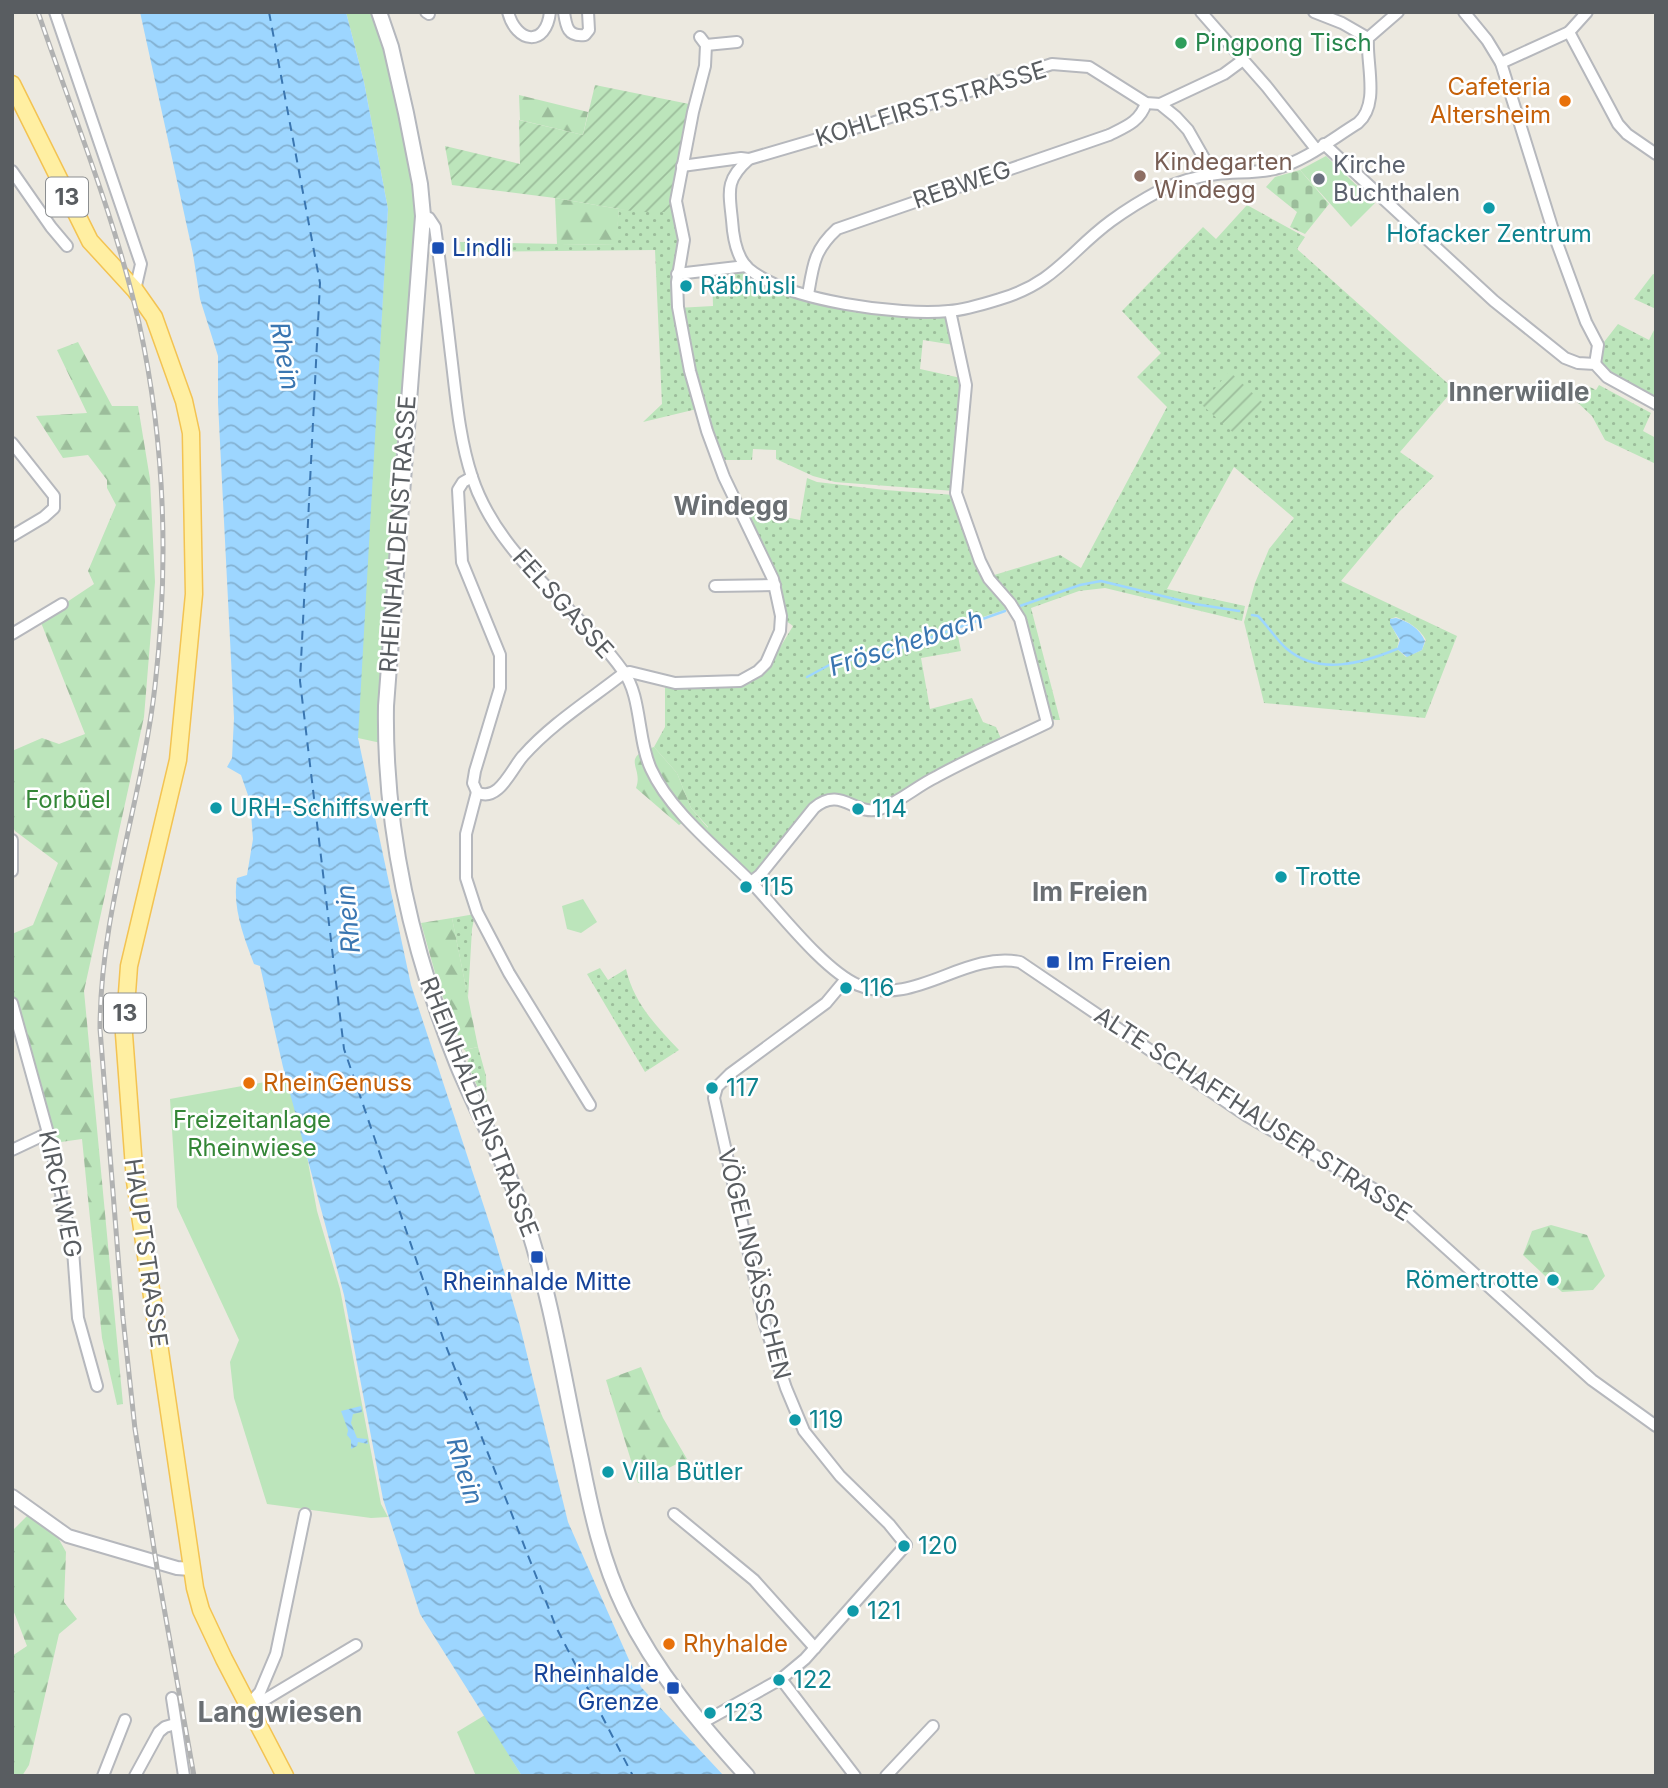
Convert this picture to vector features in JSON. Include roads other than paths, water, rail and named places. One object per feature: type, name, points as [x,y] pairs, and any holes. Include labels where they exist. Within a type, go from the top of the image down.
[{"type":"main road","name":"RHEINHALDENSTRASSE","points":[[379,12],[391,47],[407,113],[423,216],[386,706],[389,790],[400,866],[413,928],[440,1019],[459,1069],[527,1223],[541,1269],[602,1551],[624,1607],[643,1644],[697,1720],[747,1776]]},
{"type":"main road","name":"13","points":[[13,87],[90,241],[135,290]]},
{"type":"main road","name":"HAUPTSTRASSE","points":[[135,290],[154,317],[164,340],[184,401],[191,433],[194,594],[178,760],[129,966],[124,1034],[135,1181],[191,1569],[201,1610],[285,1776]]},
{"type":"street","points":[[55,12],[139,258],[141,272],[135,290]]},
{"type":"street","points":[[508,12],[511,24],[518,33],[534,37],[546,30],[550,12]]},
{"type":"street","points":[[564,12],[567,28],[572,34],[579,36],[585,35],[589,30],[589,12]]},
{"type":"street","points":[[1201,12],[1320,147],[1494,301],[1565,358],[1578,363],[1595,363],[1607,377],[1656,404]]},
{"type":"street","points":[[1314,12],[1342,23],[1368,38]]},
{"type":"street","points":[[677,274],[746,266],[780,286],[808,295],[853,305],[922,312],[950,311],[1002,299],[1040,283],[1111,221],[1161,190],[1213,174],[1273,169],[1293,162],[1358,123],[1367,112],[1368,38],[1398,12]]},
{"type":"street","points":[[1464,12],[1487,40],[1501,63],[1557,243],[1586,322],[1598,345],[1595,363]]},
{"type":"street","points":[[1501,63],[1569,32],[1587,12]]},
{"type":"street","points":[[1569,32],[1618,124],[1636,141],[1656,154]]},
{"type":"street","points":[[477,792],[487,795],[496,792],[537,742],[625,673],[630,671],[675,683],[740,681],[766,663],[780,631],[775,585],[727,484],[707,432],[678,307],[677,274],[684,240],[676,201],[705,66],[703,41],[737,41]]},
{"type":"street","points":[[1213,174],[1188,130],[1160,104],[1224,74],[1243,60]]},
{"type":"street","name":"KOHLFIRSTSTRASSE","points":[[746,266],[733,242],[729,189],[735,172],[749,159],[872,123],[1052,64],[1089,67],[1146,103],[1160,104]]},
{"type":"street","name":"REBWEG","points":[[808,295],[813,261],[822,242],[837,229],[1109,135],[1133,123],[1143,113],[1146,103]]},
{"type":"street","points":[[682,166],[749,159]]},
{"type":"street","points":[[12,171],[51,228],[67,246]]},
{"type":"street","name":"FELSGASSE","points":[[423,216],[429,218],[435,227],[460,424],[472,477],[486,508],[522,561],[606,648],[625,673],[643,747],[661,789],[734,868],[751,882]]},
{"type":"street","points":[[751,882],[761,874],[814,808],[824,800],[838,799],[875,810],[886,807],[935,777],[1047,723],[1020,619],[989,579],[956,493],[966,385],[950,311]]},
{"type":"street","points":[[12,443],[54,496],[54,508],[12,536]]},
{"type":"street","points":[[472,477],[463,482],[458,490],[462,562],[500,655],[500,688],[475,771],[473,783],[477,792],[470,814],[466,843],[466,878],[477,912],[509,973],[590,1105]]},
{"type":"street","points":[[715,586],[775,585]]},
{"type":"street","points":[[12,634],[62,604]]},
{"type":"street","points":[[12,840],[12,871]]},
{"type":"street","name":"ALTE SCHAFFHAUSER STRASSE","points":[[751,882],[792,928],[846,979],[869,988],[910,989],[980,964],[1020,962],[1247,1116],[1379,1192],[1404,1210],[1592,1380],[1656,1426]]},
{"type":"street","name":"VÖGELINGÄSSCHEN","points":[[697,1720],[781,1679],[815,1648],[906,1545],[890,1524],[840,1476],[803,1431],[765,1325],[714,1098],[717,1087],[730,1074],[826,1003],[846,979]]},
{"type":"street","name":"KIRCHWEG","points":[[12,1003],[48,1133],[73,1250],[78,1318],[97,1386]]},
{"type":"street","points":[[12,1150],[48,1133]]},
{"type":"street","points":[[12,1496],[51,1526],[76,1540],[177,1568],[191,1569]]},
{"type":"street","points":[[248,1705],[260,1692],[276,1654],[305,1514]]},
{"type":"street","points":[[674,1514],[754,1580],[815,1648]]},
{"type":"street","points":[[248,1705],[256,1705],[356,1645]]},
{"type":"street","points":[[781,1679],[855,1776]]},
{"type":"street","points":[[172,1698],[184,1776]]},
{"type":"street","points":[[103,1776],[125,1720]]},
{"type":"street","points":[[135,1776],[159,1732],[175,1724]]},
{"type":"street","points":[[886,1776],[933,1726]]},
{"type":"water","name":"Rhein","points":[[140,12],[346,12],[364,82],[388,209],[358,738],[411,985],[493,1234],[520,1326],[568,1522],[641,1687],[724,1776],[522,1776],[420,1614],[383,1499],[344,1295],[283,1067],[260,966],[254,964],[243,933],[236,900],[237,878],[247,875],[253,839],[250,801],[241,775],[227,767],[232,758],[234,718],[218,356],[200,299],[193,254]]},
{"type":"water","points":[[1396,618],[1420,632],[1425,641],[1422,650],[1407,657],[1397,649],[1400,640],[1390,624],[1390,619]]},
{"type":"water","points":[[361,1406],[362,1412],[353,1414],[351,1423],[357,1438],[367,1439],[368,1444],[358,1442],[357,1446],[351,1449],[351,1440],[347,1435],[348,1430],[341,1411]]},
{"type":"waterway","name":"Fröschebach","points":[[1020,606],[1080,585],[1101,581],[1195,604],[1239,611]]},
{"type":"waterway","name":"Fröschebach","points":[[807,677],[833,663],[884,654],[1005,611]]},
{"type":"waterway","name":"Fröschebach","points":[[1252,615],[1258,616],[1287,649],[1313,662],[1327,665],[1356,662],[1397,649]]},
{"type":"railway","points":[[38,12],[106,205],[129,283],[148,368],[159,458],[163,549],[155,686],[107,942],[100,1029],[123,1318],[135,1429],[194,1776]]},
{"type":"place","name":"Pingpong Tisch","points":[[1181,43]]},
{"type":"place","name":"Cafeteria Altersheim","points":[[1565,101]]},
{"type":"place","name":"Kindegarten Windegg","points":[[1140,176]]},
{"type":"place","name":"Kirche Buchthalen","points":[[1319,179]]},
{"type":"place","name":"Hofacker Zentrum","points":[[1489,208]]},
{"type":"place","name":"Lindli","points":[[438,248]]},
{"type":"place","name":"Räbhüsli","points":[[686,286]]},
{"type":"place","name":"URH-Schiffswerft","points":[[216,808]]},
{"type":"place","name":"114","points":[[858,809]]},
{"type":"place","name":"Trotte","points":[[1281,877]]},
{"type":"place","name":"115","points":[[746,887]]},
{"type":"place","name":"Im Freien","points":[[1053,962]]},
{"type":"place","name":"116","points":[[846,988]]},
{"type":"place","name":"RheinGenuss","points":[[249,1083]]},
{"type":"place","name":"117","points":[[712,1088]]},
{"type":"place","name":"Rheinhalde Mitte","points":[[537,1257]]},
{"type":"place","name":"Römertrotte","points":[[1553,1280]]},
{"type":"place","name":"119","points":[[795,1420]]},
{"type":"place","name":"Villa Bütler","points":[[608,1472]]},
{"type":"place","name":"120","points":[[904,1546]]},
{"type":"place","name":"121","points":[[853,1611]]},
{"type":"place","name":"Rhyhalde","points":[[669,1644]]},
{"type":"place","name":"122","points":[[779,1680]]},
{"type":"place","name":"Rheinhalde Grenze","points":[[673,1688]]},
{"type":"place","name":"123","points":[[710,1713]]},
{"type":"district","name":"Innerwiidle","points":[[1519,392]]},
{"type":"district","name":"Windegg","points":[[731,506]]},
{"type":"district","name":"Im Freien","points":[[1090,892]]},
{"type":"district","name":"Langwiesen","points":[[280,1712]]},
{"type":"park label","name":"Forbüel","points":[[68,800]]},
{"type":"park label","name":"Freizeitanlage Rheinwiese","points":[[252,1134]]}]
